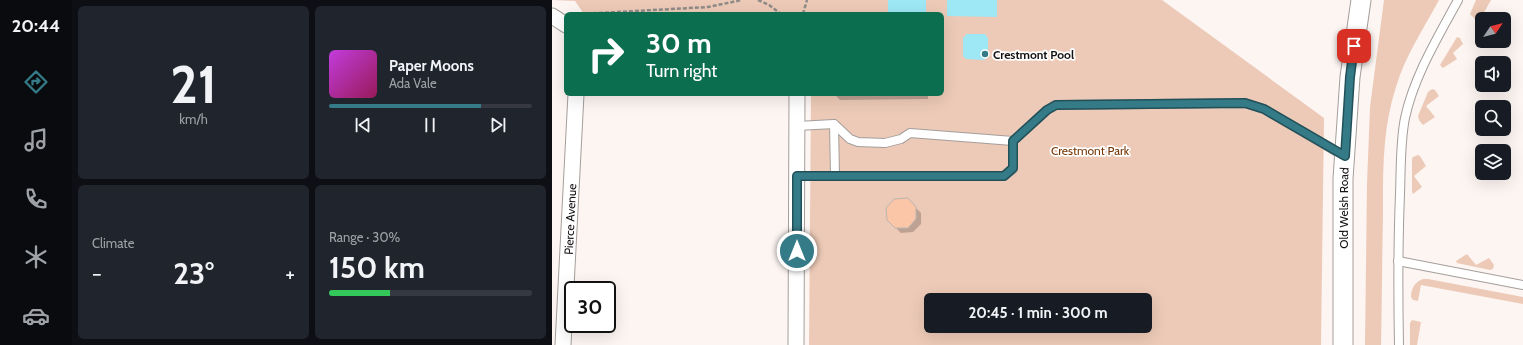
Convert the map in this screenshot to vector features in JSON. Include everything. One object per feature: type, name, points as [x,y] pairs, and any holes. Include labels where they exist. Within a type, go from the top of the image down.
[{"type":"street","name":"Old Welsh Road","points":[[1343,345],[1343,179],[1350,77],[1361,0]]},
{"type":"street","points":[[552,16],[564,24]]},
{"type":"street","name":"Pierce Avenue","points":[[563,345],[576,96]]},
{"type":"street","points":[[796,345],[797,96]]},
{"type":"lane","points":[[1399,345],[1398,261],[1402,149],[1405,119],[1413,90],[1458,0]]},
{"type":"lane","points":[[797,126],[834,124],[850,139],[858,142],[885,143],[901,139],[910,133],[1013,141],[1047,110],[1056,105],[1245,103],[1264,109],[1345,156]]},
{"type":"lane","points":[[834,124],[835,176]]},
{"type":"lane","points":[[797,176],[1004,176],[1013,168],[1013,141]]},
{"type":"lane","points":[[1398,261],[1523,286]]},
{"type":"path","points":[[617,12],[708,7],[742,0]]},
{"type":"path","points":[[758,0],[779,12]]},
{"type":"path","points":[[804,12],[807,0]]},
{"type":"green space","name":"Crestmont Park","points":[[552,0],[1162,0],[1324,118],[1321,345],[809,345],[811,96],[944,96],[944,12],[583,12],[575,1]]},
{"type":"green space","points":[[1384,0],[1439,0],[1404,64],[1391,103],[1383,168],[1381,345],[1365,345],[1367,184],[1370,107]]},
{"type":"green space","points":[[1476,0],[1491,0],[1484,12],[1475,12],[1475,19],[1470,14]]},
{"type":"green space","points":[[1457,37],[1460,38],[1463,44],[1453,53],[1457,59],[1443,68],[1440,65]]},
{"type":"green space","points":[[1432,89],[1435,90],[1439,96],[1426,106],[1435,117],[1423,125],[1418,116],[1428,92]]},
{"type":"green space","points":[[1418,155],[1426,166],[1414,176],[1422,187],[1413,194],[1412,159]]},
{"type":"green space","points":[[1467,254],[1476,265],[1489,258],[1494,265],[1493,269],[1490,270],[1457,263],[1456,261]]},
{"type":"green space","points":[[1423,279],[1523,297],[1523,304],[1421,285],[1418,301],[1413,300],[1411,297],[1413,288]]},
{"type":"green space","points":[[1412,320],[1421,322],[1417,345],[1410,345],[1410,323]]},
{"type":"water","points":[[888,0],[926,0],[926,12],[888,12]]},
{"type":"water","points":[[947,0],[997,0],[997,17],[947,16]]},
{"type":"water","points":[[966,34],[985,34],[988,38],[988,56],[985,60],[966,59],[963,56],[963,37],[965,37]]},
{"type":"building","points":[[908,198],[916,207],[916,219],[908,228],[895,228],[887,220],[886,208],[894,199]]},
{"type":"place","name":"Crestmont Pool","points":[[985,54]]},
{"type":"route","points":[[797,251],[797,176],[1004,176],[1013,168],[1013,141],[1047,110],[1056,105],[1245,103],[1264,109],[1345,156],[1350,77],[1354,46]]}]
